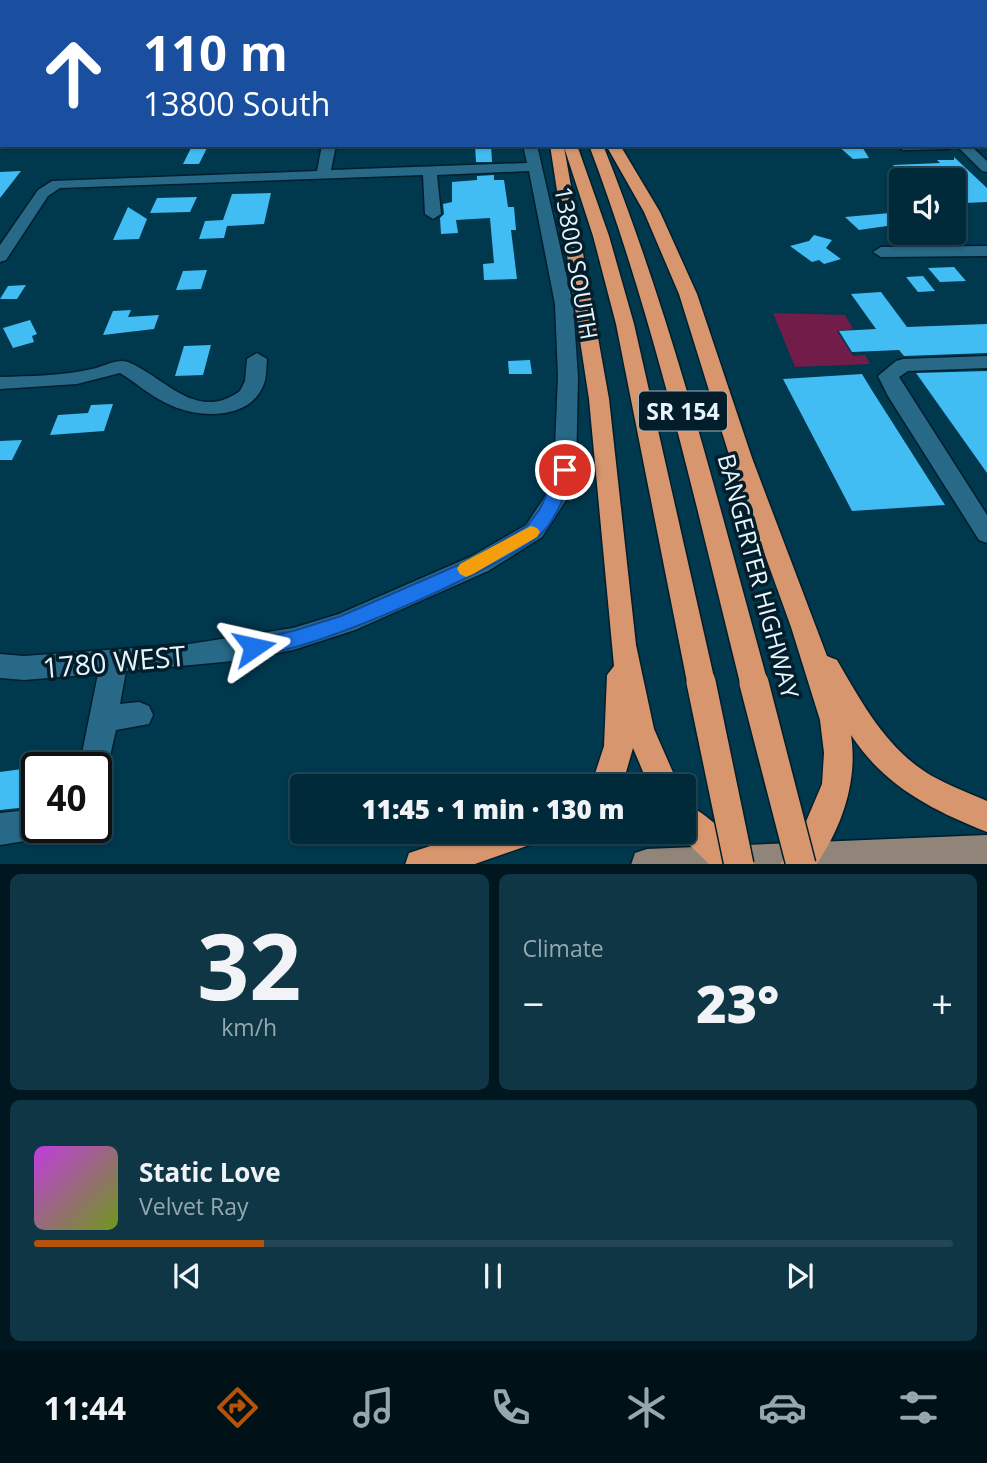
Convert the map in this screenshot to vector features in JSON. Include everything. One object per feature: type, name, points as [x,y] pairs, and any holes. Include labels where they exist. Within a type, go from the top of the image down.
[{"type":"highway","points":[[557,147],[599,399],[623,645],[640,729],[659,774]]},
{"type":"highway","name":"SR 154","points":[[571,147],[601,236],[625,324],[701,682],[734,863]]},
{"type":"highway","name":"BANGERTER HIGHWAY","points":[[597,147],[627,225],[668,355],[799,863]]},
{"type":"highway","points":[[613,147],[640,189],[677,264],[834,720],[839,753],[837,784],[817,835],[799,863]]},
{"type":"highway","points":[[804,627],[855,719],[883,757],[914,782],[987,817]]},
{"type":"highway","points":[[613,774],[618,754],[623,645]]},
{"type":"highway","points":[[696,829],[734,863]]},
{"type":"highway","points":[[421,864],[485,844]]},
{"type":"main road","points":[[647,864],[799,863],[987,851]]},
{"type":"street","points":[[323,175],[328,147]]},
{"type":"street","name":"13800 SOUTH","points":[[530,147],[562,290],[567,341],[568,432],[565,470],[548,512]]},
{"type":"street","points":[[964,147],[987,168]]},
{"type":"street","points":[[0,257],[43,193],[52,185],[535,167]]},
{"type":"street","points":[[430,170],[433,214]]},
{"type":"street","points":[[880,252],[987,251]]},
{"type":"street","points":[[0,383],[72,380],[121,366],[141,375],[177,401],[207,406],[231,405],[244,399],[254,386],[257,359]]},
{"type":"street","points":[[987,362],[903,365],[888,376],[898,397],[987,534]]},
{"type":"street","name":"1780 WEST","points":[[8,670],[234,650],[293,639],[346,622],[479,564],[534,531],[548,512]]},
{"type":"street","points":[[97,752],[114,661]]},
{"type":"street","points":[[103,719],[139,715]]},
{"type":"street","points":[[0,829],[21,826]]},
{"type":"shaded area","points":[[773,313],[845,315],[853,329],[837,331],[853,356],[865,355],[870,364],[795,367]]},
{"type":"building","points":[[475,147],[491,147],[492,162],[476,162]]},
{"type":"building","points":[[839,147],[862,147],[869,158],[853,159]]},
{"type":"building","points":[[191,148],[207,148],[199,164],[183,164]]},
{"type":"building","points":[[954,157],[966,168],[896,168],[893,165],[940,163],[937,160],[954,160]]},
{"type":"building","points":[[966,168],[987,188],[987,202],[966,203]]},
{"type":"building","points":[[21,171],[0,198],[0,172]]},
{"type":"building","points":[[494,175],[494,180],[504,180],[508,207],[514,207],[516,230],[511,230],[517,279],[484,280],[483,264],[494,263],[490,218],[456,220],[458,233],[441,234],[440,218],[444,214],[443,204],[452,202],[452,182],[477,180],[477,176]]},
{"type":"building","points":[[271,193],[264,224],[227,226],[224,238],[199,239],[205,221],[223,220],[232,194]]},
{"type":"building","points":[[197,197],[190,212],[150,213],[157,198]]},
{"type":"building","points":[[128,207],[147,219],[139,239],[113,240]]},
{"type":"building","points":[[889,213],[889,226],[859,230],[845,217]]},
{"type":"building","points":[[814,235],[832,240],[826,248],[841,259],[824,264],[819,260],[812,262],[790,246],[809,241]]},
{"type":"building","points":[[954,267],[966,281],[940,282],[928,268]]},
{"type":"building","points":[[207,270],[201,289],[176,290],[183,271]]},
{"type":"building","points":[[923,276],[935,291],[918,292],[906,277]]},
{"type":"building","points":[[26,285],[17,299],[0,299],[8,286]]},
{"type":"building","points":[[881,292],[907,327],[987,324],[987,353],[904,356],[899,350],[852,352],[839,331],[876,329],[851,294]]},
{"type":"building","points":[[131,310],[128,317],[159,315],[154,329],[103,335],[113,311]]},
{"type":"building","points":[[30,320],[37,334],[32,336],[34,342],[13,348],[3,328]]},
{"type":"building","points":[[211,345],[203,375],[175,376],[184,346]]},
{"type":"building","points":[[530,360],[532,374],[509,374],[508,361]]},
{"type":"building","points":[[987,371],[987,473],[916,373]]},
{"type":"building","points":[[862,374],[945,505],[852,511],[783,379]]},
{"type":"building","points":[[113,404],[104,431],[50,435],[58,415],[88,413],[91,405]]},
{"type":"building","points":[[22,440],[12,460],[0,460],[0,441]]},
{"type":"building","points":[[21,769],[21,808],[0,810],[0,772]]},
{"type":"slow traffic","points":[[466,569],[531,532]]},
{"type":"route","points":[[254,647],[293,639],[346,622],[479,564],[534,531],[556,497],[565,470]]}]
